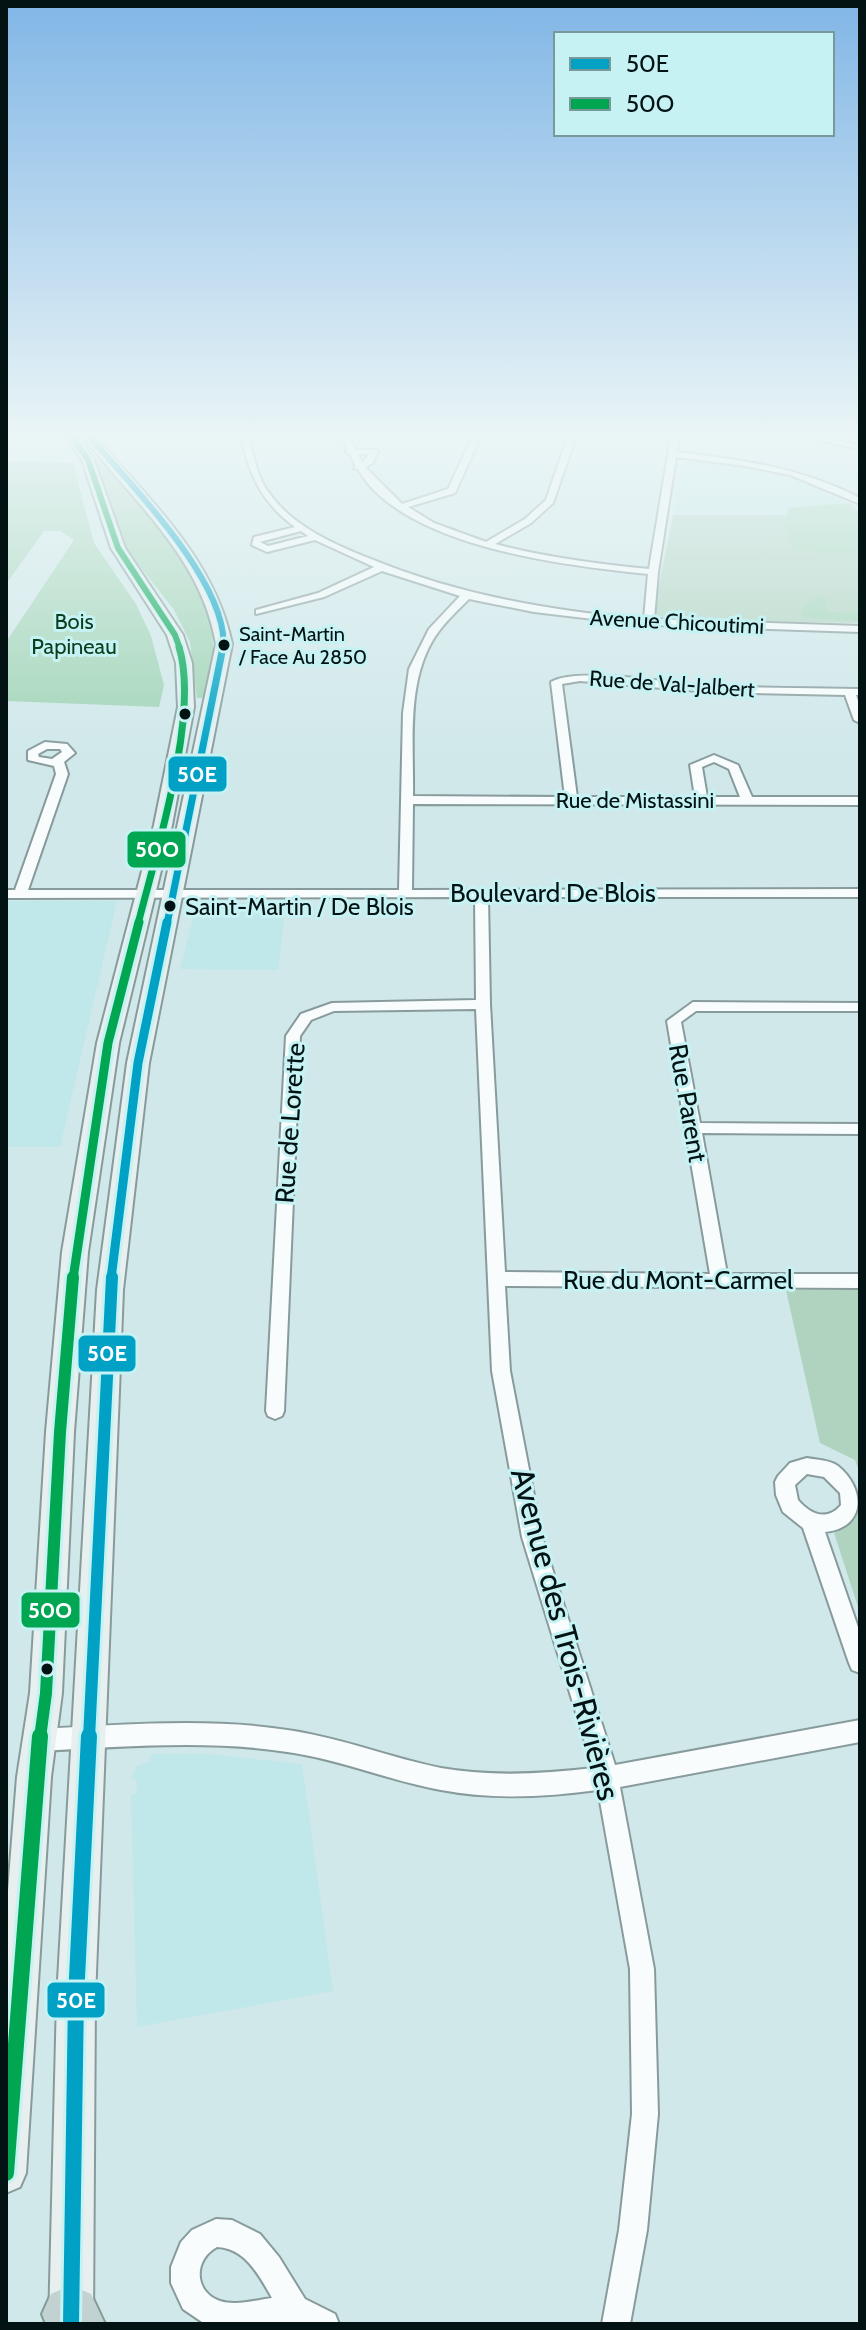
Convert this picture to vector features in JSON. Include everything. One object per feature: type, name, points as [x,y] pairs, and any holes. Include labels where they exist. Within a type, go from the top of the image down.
[{"type":"main road","points":[[73,2321],[76,1998],[110,1290],[120,1187],[186,707],[184,663],[168,621],[117,545]]},
{"type":"main road","points":[[6,2173],[39,1740],[46,1693],[62,1400],[75,1252],[108,1043],[159,893],[223,663],[221,616],[201,574],[177,545]]},
{"type":"street","points":[[258,545],[267,549],[284,545]]},
{"type":"street","name":"Avenue Chicoutimi","points":[[331,545],[380,568],[466,596],[574,617],[649,625],[860,629]]},
{"type":"street","points":[[491,545],[578,565],[653,572]]},
{"type":"street","points":[[649,625],[657,545]]},
{"type":"street","points":[[260,612],[309,600],[380,568]]},
{"type":"street","points":[[405,893],[410,800],[409,713],[414,669],[433,631],[466,596]]},
{"type":"street","name":"Rue de Val-Jalbert","points":[[571,799],[556,682],[580,678],[710,689],[855,692]]},
{"type":"street","points":[[855,692],[860,720]]},
{"type":"street","points":[[701,800],[696,765],[714,758],[734,767],[747,800]]},
{"type":"street","points":[[13,894],[62,774],[58,762]]},
{"type":"street","name":"Rue de Mistassini","points":[[410,800],[860,801]]},
{"type":"street","name":"Avenue des Trois-Rivières","points":[[481,892],[483,1004],[501,1371],[532,1537],[607,1777],[638,1934],[647,2065],[641,2167],[616,2324]]},
{"type":"street","name":"Boulevard De Blois","points":[[13,894],[860,893]]},
{"type":"street","name":"Rue de Lorette","points":[[275,1411],[293,1036],[306,1017],[332,1007],[483,1004]]},
{"type":"street","name":"Rue Parent","points":[[720,1280],[674,1021],[693,1006],[860,1007]]},
{"type":"street","points":[[691,1128],[860,1129]]},
{"type":"street","name":"Rue du Mont-Carmel","points":[[495,1279],[860,1281]]},
{"type":"street","points":[[811,1522],[860,1663]]},
{"type":"street","points":[[39,1740],[265,1738],[308,1745],[462,1783],[518,1785],[607,1777],[860,1731]]},
{"type":"street","points":[[295,2310],[325,2324]]},
{"type":"shaded area","points":[[6,901],[117,901],[60,1147],[6,1147]]},
{"type":"shaded area","points":[[213,903],[286,903],[278,970],[180,969],[194,915],[199,915],[200,910],[196,910]]},
{"type":"shaded area","points":[[151,1754],[208,1754],[302,1764],[333,1991],[137,2027],[131,1795],[137,1793],[136,1779],[131,1779],[137,1766],[150,1761]]},
{"type":"green space","name":"Bois Papineau","points":[[6,545],[34,545],[6,584]]},
{"type":"green space","name":"Bois Papineau","points":[[71,545],[95,545],[136,604],[151,636],[164,685],[159,707],[6,701],[6,642]]},
{"type":"green space","points":[[126,545],[171,545],[193,577],[210,616],[213,639],[208,698],[197,698],[190,642],[174,610]]},
{"type":"green space","points":[[667,545],[860,545],[860,623],[679,620],[653,615]]},
{"type":"green space","points":[[791,545],[860,545],[860,554],[796,551]]},
{"type":"green space","points":[[819,596],[827,600],[827,612],[860,613],[860,621],[804,618],[801,614],[806,605]]},
{"type":"green space","points":[[860,1289],[860,1474],[855,1460],[820,1443],[786,1290]]},
{"type":"green space","points":[[860,1506],[860,1613],[834,1533],[854,1520]]},
{"type":"transit line","name":"50O","points":[[6,2173],[34,1777],[46,1693],[60,1432],[75,1252],[108,1043],[163,825],[186,707],[184,663],[175,635],[117,545]]},
{"type":"transit line","name":"50E","points":[[71,2324],[76,1998],[110,1290],[138,1063],[224,644],[204,585],[180,545]]},
{"type":"place","name":"Saint-Martin / Face Au 2850","points":[[224,645]]},
{"type":"place","name":"Saint-Martin / De Blois","points":[[170,906]]}]
